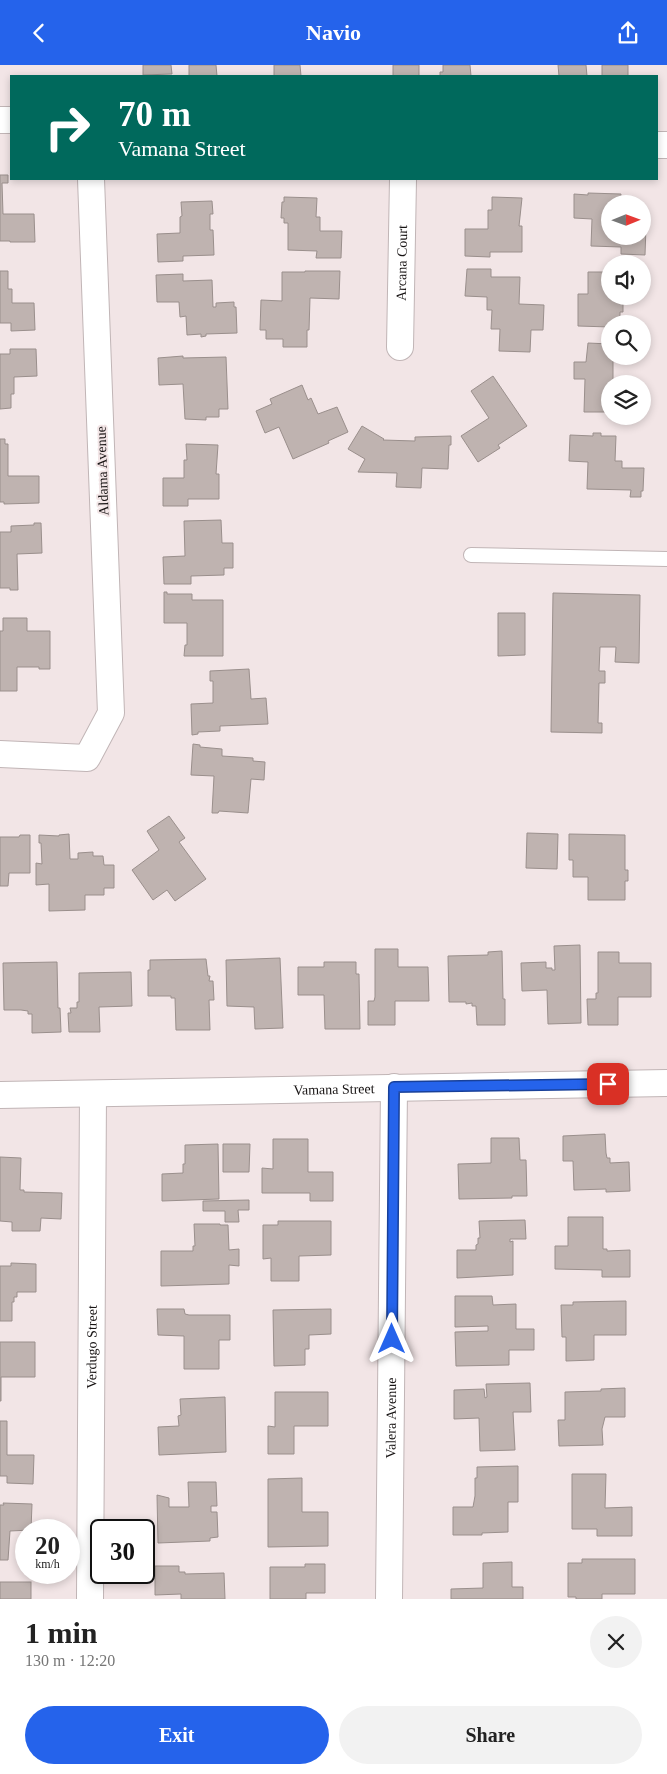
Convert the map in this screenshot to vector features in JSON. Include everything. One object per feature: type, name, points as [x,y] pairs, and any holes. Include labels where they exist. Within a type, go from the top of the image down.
[{"type":"street","name":"Aldama Avenue","points":[[0,754],[87,758],[110,713],[91,180]]},
{"type":"street","name":"Arcana Court","points":[[400,347],[403,180]]},
{"type":"street","name":"Vamana Street","points":[[0,1095],[667,1083]]},
{"type":"street","name":"Valera Avenue","points":[[389,1599],[394,1087]]},
{"type":"street","name":"Verdugo Street","points":[[90,1599],[93,1094]]},
{"type":"lane","points":[[471,555],[667,559]]},
{"type":"building","points":[[143,65],[171,65],[172,74],[143,75]]},
{"type":"building","points":[[189,65],[216,65],[217,75],[189,75]]},
{"type":"building","points":[[274,65],[300,65],[301,75],[274,75]]},
{"type":"building","points":[[393,65],[419,65],[419,75],[393,75]]},
{"type":"building","points":[[443,65],[470,65],[471,75],[440,75],[440,72],[443,72]]},
{"type":"building","points":[[558,65],[586,65],[587,75],[559,75]]},
{"type":"building","points":[[602,65],[628,65],[628,75],[602,75]]},
{"type":"building","points":[[0,175],[8,175],[8,183],[2,183],[3,214],[34,214],[35,242],[0,241]]},
{"type":"building","points":[[588,193],[621,194],[601,195],[601,245],[645,245],[645,255],[621,254],[621,247],[591,246],[592,219],[574,218],[574,194],[588,195]]},
{"type":"building","points":[[284,197],[317,198],[316,217],[320,217],[320,231],[342,231],[341,258],[316,258],[317,251],[288,250],[288,223],[284,223],[284,218],[281,218]]},
{"type":"building","points":[[492,197],[522,198],[519,226],[522,226],[522,252],[490,252],[490,257],[465,256],[465,229],[488,229],[488,210],[492,210]]},
{"type":"building","points":[[212,201],[213,214],[210,214],[210,230],[213,230],[214,255],[183,256],[183,261],[158,262],[157,234],[180,233],[181,202]]},
{"type":"building","points":[[467,269],[491,269],[491,277],[520,277],[519,304],[544,305],[543,330],[531,330],[530,352],[499,351],[500,329],[491,329],[492,310],[487,310],[487,297],[465,296]]},
{"type":"building","points":[[0,271],[8,271],[8,289],[12,289],[12,303],[34,303],[35,330],[11,331],[11,323],[0,323]]},
{"type":"building","points":[[340,271],[339,299],[310,298],[307,347],[283,347],[283,339],[266,339],[266,330],[260,330],[261,300],[282,301],[282,272]]},
{"type":"building","points":[[588,272],[601,272],[601,305],[623,305],[623,312],[620,312],[620,315],[601,315],[601,327],[578,326],[578,294],[588,294]]},
{"type":"building","points":[[183,274],[183,281],[212,280],[213,307],[216,307],[216,303],[234,302],[234,307],[236,307],[237,333],[206,334],[206,336],[201,337],[201,334],[187,335],[186,316],[180,317],[179,302],[157,302],[156,275]]},
{"type":"building","points":[[588,343],[601,344],[601,365],[613,365],[613,375],[601,375],[601,412],[584,412],[585,379],[574,379],[574,362],[586,362]]},
{"type":"building","points":[[10,349],[36,349],[37,376],[14,377],[14,394],[11,394],[11,408],[0,409],[0,354],[10,354]]},
{"type":"building","points":[[183,356],[183,358],[226,357],[228,409],[219,409],[219,417],[206,417],[206,420],[185,419],[183,384],[159,385],[158,358]]},
{"type":"building","points":[[493,376],[527,426],[498,445],[500,448],[478,462],[461,436],[489,418],[471,391]]},
{"type":"building","points":[[302,385],[308,400],[311,398],[318,414],[337,407],[348,432],[328,441],[329,443],[293,459],[279,427],[265,433],[256,411],[272,404],[270,399]]},
{"type":"building","points":[[362,426],[383,440],[415,441],[415,437],[451,436],[448,469],[422,468],[421,488],[396,487],[397,473],[358,472],[365,459],[348,449]]},
{"type":"building","points":[[593,433],[601,433],[601,436],[616,436],[615,461],[622,461],[622,468],[644,468],[641,497],[630,497],[631,490],[587,489],[588,462],[569,461],[570,435],[593,436]]},
{"type":"building","points":[[0,439],[5,439],[5,444],[8,444],[8,476],[39,476],[39,503],[4,504],[4,502],[0,502]]},
{"type":"building","points":[[186,444],[218,445],[216,474],[219,474],[219,499],[188,499],[188,506],[163,506],[163,478],[184,478],[184,460],[187,460]]},
{"type":"building","points":[[221,520],[222,543],[233,543],[233,568],[224,568],[224,575],[191,576],[191,584],[164,584],[163,557],[185,556],[184,521]]},
{"type":"building","points":[[34,523],[41,523],[42,553],[17,554],[18,590],[0,588],[0,532],[11,532],[11,526],[34,525]]},
{"type":"building","points":[[164,592],[167,592],[167,594],[192,594],[192,600],[223,600],[223,656],[184,656],[185,645],[187,645],[187,623],[164,623]]},
{"type":"building","points":[[553,593],[640,595],[639,663],[615,662],[616,647],[600,647],[599,671],[605,671],[605,683],[599,683],[598,723],[602,723],[602,733],[551,732]]},
{"type":"building","points":[[498,613],[525,613],[525,655],[498,656]]},
{"type":"building","points":[[3,618],[27,618],[27,631],[50,631],[50,669],[17,667],[17,691],[0,691],[0,631],[3,631]]},
{"type":"building","points":[[249,669],[251,699],[266,698],[268,724],[220,726],[220,731],[198,732],[198,734],[192,735],[191,704],[213,703],[213,681],[210,681],[210,671]]},
{"type":"building","points":[[193,744],[200,745],[200,747],[222,749],[222,756],[253,758],[253,761],[265,762],[264,780],[251,779],[248,813],[219,811],[218,813],[212,813],[214,776],[191,775]]},
{"type":"building","points":[[169,816],[185,838],[179,842],[206,879],[175,901],[167,890],[153,900],[132,870],[159,850],[147,831]]},
{"type":"building","points":[[527,833],[558,834],[557,869],[526,868]]},
{"type":"building","points":[[69,834],[70,859],[78,859],[78,853],[93,852],[93,856],[103,856],[104,865],[114,865],[114,888],[104,888],[104,895],[85,895],[85,910],[49,911],[49,884],[36,885],[36,863],[42,864],[39,835],[59,836]]},
{"type":"building","points":[[569,834],[625,835],[625,870],[628,870],[628,881],[625,881],[625,900],[588,900],[588,877],[573,877],[573,860],[569,860]]},
{"type":"building","points":[[20,835],[30,835],[30,873],[9,873],[8,886],[0,886],[0,837],[19,837]]},
{"type":"building","points":[[580,945],[581,1023],[548,1024],[547,990],[522,991],[521,963],[546,962],[546,968],[555,970],[554,946]]},
{"type":"building","points":[[375,949],[398,949],[398,967],[428,967],[429,1001],[395,1001],[395,1025],[368,1025],[368,1001],[374,1001],[375,997]]},
{"type":"building","points":[[502,951],[505,1025],[477,1025],[476,1006],[472,1006],[472,1003],[466,1004],[466,1002],[449,1002],[448,956],[488,955],[488,952]]},
{"type":"building","points":[[598,952],[619,952],[619,963],[651,963],[651,997],[618,997],[618,1025],[588,1025],[587,999],[596,999],[596,993],[598,993]]},
{"type":"building","points":[[280,958],[283,1028],[255,1029],[254,1007],[227,1006],[226,960]]},
{"type":"building","points":[[206,959],[208,976],[210,976],[209,981],[213,981],[214,1000],[209,1000],[210,1030],[176,1030],[175,998],[171,998],[171,996],[148,996],[150,960]]},
{"type":"building","points":[[57,962],[58,1008],[60,1008],[61,1032],[32,1033],[32,1014],[21,1010],[4,1010],[3,963]]},
{"type":"building","points":[[324,962],[356,962],[356,974],[359,974],[360,1029],[325,1029],[324,995],[298,995],[298,967],[324,967]]},
{"type":"building","points":[[131,972],[132,1006],[99,1007],[100,1032],[69,1032],[68,1013],[71,1013],[70,1008],[77,1008],[77,1002],[79,1002],[79,973]]},
{"type":"building","points":[[605,1134],[606,1153],[607,1158],[610,1158],[610,1163],[629,1162],[630,1191],[606,1192],[606,1189],[574,1190],[573,1161],[563,1161],[563,1136]]},
{"type":"building","points":[[491,1138],[519,1138],[520,1160],[526,1160],[527,1196],[459,1199],[458,1164],[491,1163]]},
{"type":"building","points":[[273,1139],[308,1139],[308,1172],[333,1172],[333,1201],[310,1201],[310,1193],[262,1193],[262,1168],[273,1169]]},
{"type":"building","points":[[218,1144],[219,1199],[162,1201],[162,1174],[183,1173],[185,1145]]},
{"type":"building","points":[[223,1144],[250,1144],[249,1172],[223,1172]]},
{"type":"building","points":[[0,1157],[21,1158],[20,1190],[24,1190],[24,1192],[62,1193],[61,1219],[41,1218],[40,1231],[12,1231],[12,1222],[0,1221]]},
{"type":"building","points":[[249,1200],[249,1210],[238,1210],[239,1222],[225,1222],[225,1211],[203,1211],[203,1201]]},
{"type":"building","points":[[568,1217],[603,1217],[603,1249],[607,1249],[607,1251],[630,1250],[630,1277],[602,1277],[602,1270],[555,1269],[555,1246],[568,1246]]},
{"type":"building","points":[[525,1220],[526,1239],[510,1239],[510,1242],[513,1241],[513,1275],[457,1278],[457,1250],[476,1250],[478,1238],[480,1238],[479,1221]]},
{"type":"building","points":[[278,1221],[331,1221],[331,1255],[299,1256],[299,1281],[271,1281],[271,1258],[263,1259],[263,1225],[278,1225]]},
{"type":"building","points":[[194,1224],[228,1225],[229,1250],[239,1249],[239,1266],[229,1265],[229,1284],[161,1286],[161,1251],[193,1251],[193,1246],[195,1246]]},
{"type":"building","points":[[11,1263],[36,1264],[36,1292],[17,1292],[17,1297],[14,1297],[14,1302],[12,1302],[12,1321],[0,1321],[0,1266],[11,1266]]},
{"type":"building","points":[[455,1296],[492,1296],[493,1305],[516,1304],[516,1329],[534,1329],[534,1350],[509,1350],[509,1365],[456,1366],[455,1332],[488,1331],[488,1326],[455,1327]]},
{"type":"building","points":[[626,1301],[626,1335],[594,1335],[594,1360],[566,1361],[566,1337],[562,1337],[561,1305],[573,1305],[573,1302]]},
{"type":"building","points":[[157,1309],[184,1309],[185,1314],[189,1315],[230,1315],[230,1340],[219,1340],[219,1369],[184,1369],[184,1336],[158,1335]]},
{"type":"building","points":[[331,1309],[331,1334],[309,1335],[309,1349],[305,1349],[305,1365],[274,1366],[273,1310]]},
{"type":"building","points":[[0,1342],[35,1342],[35,1377],[1,1377],[1,1401],[0,1401]]},
{"type":"building","points":[[530,1383],[531,1412],[513,1412],[515,1450],[480,1451],[479,1418],[454,1419],[454,1390],[484,1389],[485,1398],[487,1397],[486,1384]]},
{"type":"building","points":[[625,1388],[625,1417],[605,1417],[602,1429],[603,1445],[559,1446],[558,1420],[565,1420],[565,1392]]},
{"type":"building","points":[[275,1392],[328,1392],[328,1426],[294,1426],[294,1454],[268,1454],[268,1426],[275,1427]]},
{"type":"building","points":[[225,1397],[226,1452],[159,1455],[158,1427],[179,1426],[178,1416],[181,1415],[180,1399]]},
{"type":"building","points":[[0,1421],[7,1421],[7,1455],[34,1455],[33,1484],[7,1483],[7,1476],[0,1476]]},
{"type":"building","points":[[518,1466],[518,1502],[508,1502],[508,1532],[482,1533],[482,1535],[453,1535],[453,1507],[473,1507],[477,1467]]},
{"type":"building","points":[[572,1474],[606,1474],[605,1508],[632,1507],[632,1536],[597,1536],[597,1529],[572,1529]]},
{"type":"building","points":[[302,1478],[302,1512],[328,1512],[328,1546],[268,1547],[268,1479]]},
{"type":"building","points":[[188,1482],[216,1482],[217,1506],[211,1506],[211,1512],[217,1512],[218,1537],[210,1538],[210,1541],[158,1543],[157,1495],[169,1498],[169,1507],[189,1507]]},
{"type":"building","points":[[3,1503],[32,1504],[31,1519],[15,1519],[15,1531],[10,1531],[8,1560],[0,1560],[0,1505],[4,1505]]},
{"type":"building","points":[[582,1559],[635,1559],[635,1594],[602,1594],[602,1599],[576,1599],[576,1597],[568,1597],[568,1563],[582,1563]]},
{"type":"building","points":[[512,1562],[512,1587],[523,1587],[523,1599],[451,1599],[451,1589],[483,1588],[483,1563]]},
{"type":"building","points":[[305,1564],[325,1564],[325,1593],[306,1593],[306,1599],[270,1599],[270,1567],[305,1567]]},
{"type":"building","points":[[155,1566],[179,1566],[179,1572],[185,1572],[185,1574],[224,1573],[225,1599],[181,1599],[181,1594],[155,1595]]},
{"type":"building","points":[[0,1582],[31,1584],[31,1599],[0,1599]]},
{"type":"route","points":[[392,1339],[394,1087],[608,1084]]}]
